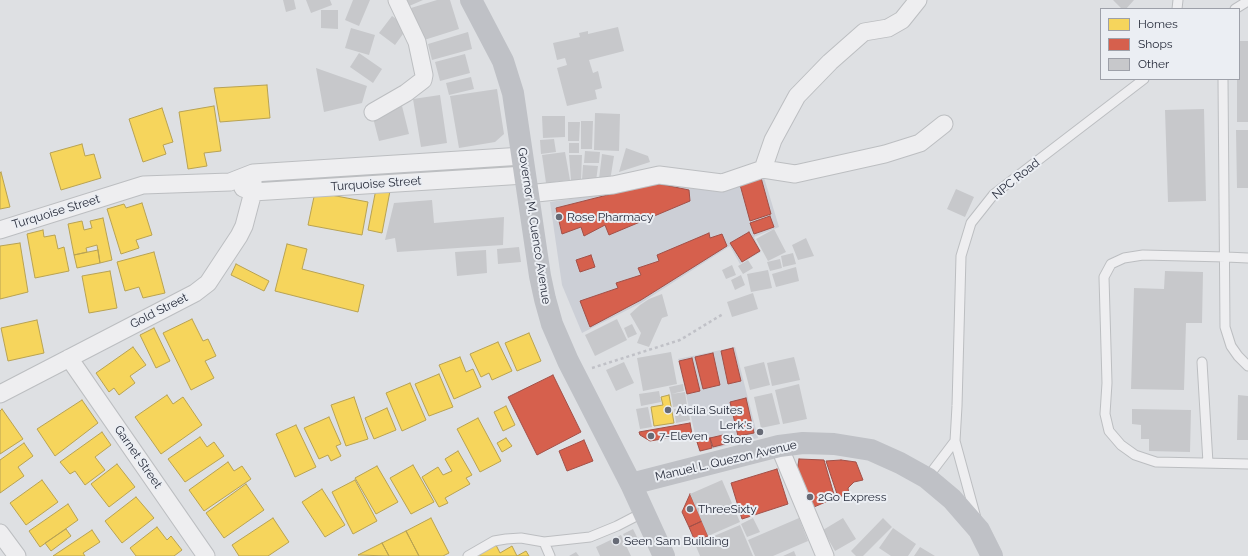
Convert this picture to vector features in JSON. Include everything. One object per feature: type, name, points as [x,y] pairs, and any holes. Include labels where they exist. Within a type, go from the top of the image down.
[{"type":"main road","name":"Governor M. Cuenco Avenue","points":[[471,0],[503,61],[513,93],[540,276],[552,324],[574,373],[631,484],[664,556]]},
{"type":"main road","name":"Manuel L. Quezon Avenue","points":[[631,484],[779,446],[803,443],[834,444],[871,450],[900,463],[927,478],[952,499],[979,530],[992,556]]},
{"type":"street","points":[[373,112],[406,93],[423,80],[424,75],[417,42],[397,0]]},
{"type":"street","points":[[763,169],[773,140],[797,96],[830,62],[864,32],[888,28],[902,20],[918,0]]},
{"type":"street","points":[[525,175],[613,185],[659,176],[722,183],[763,169],[795,174],[885,154],[920,143],[944,124]]},
{"type":"street","points":[[382,165],[384,184]]},
{"type":"street","name":"Turquoise Street","points":[[0,230],[143,185],[230,182],[252,172],[382,165],[525,175]]},
{"type":"street","name":"Gold Street","points":[[0,394],[195,293],[208,283],[244,226],[252,192],[252,172]]},
{"type":"street","name":"Turquoise Street","points":[[230,182],[252,192],[525,175]]},
{"type":"street","name":"Garnet Street","points":[[69,358],[206,556]]},
{"type":"street","points":[[779,446],[825,556]]},
{"type":"street","points":[[0,533],[17,556]]},
{"type":"lane","points":[[1237,8],[1248,2]]},
{"type":"lane","name":"NPC Road","points":[[979,530],[955,441],[961,256],[971,223],[994,194],[1143,80]]},
{"type":"lane","points":[[1223,80],[1226,257],[1225,327],[1231,346],[1248,366]]},
{"type":"lane","points":[[1248,258],[1143,255],[1124,258],[1111,264],[1104,277],[1107,382],[1105,414],[1109,431],[1121,445],[1135,455],[1156,462],[1248,464]]},
{"type":"lane","points":[[1202,362],[1208,463]]},
{"type":"lane","points":[[927,478],[955,441]]},
{"type":"lane","points":[[468,556],[494,541],[506,539],[521,538],[544,542],[590,537],[617,526],[644,512]]},
{"type":"lane","points":[[544,542],[550,556]]},
{"type":"path","points":[[574,373],[680,340],[723,314]]},
{"type":"shaded area","points":[[762,171],[779,227],[754,237],[761,252],[740,264],[730,246],[641,303],[582,333],[562,285],[550,202],[610,193],[665,177],[698,184]]},
{"type":"shaded area","points":[[735,347],[758,438],[699,452],[678,359]]},
{"type":"building: Homes","points":[[267,85],[270,118],[220,122],[214,88]]},
{"type":"building: Homes","points":[[214,106],[221,151],[204,153],[207,166],[188,169],[179,112]]},
{"type":"building: Homes","points":[[162,108],[173,142],[163,145],[166,154],[143,162],[129,119]]},
{"type":"building: Homes","points":[[82,144],[85,156],[94,154],[101,178],[61,190],[50,153]]},
{"type":"building: Homes","points":[[1,172],[10,207],[0,209],[0,173]]},
{"type":"building: Homes","points":[[376,189],[390,191],[382,233],[368,230]]},
{"type":"building: Homes","points":[[315,192],[368,202],[362,235],[308,225]]},
{"type":"building: Homes","points":[[142,203],[152,235],[136,240],[139,248],[121,254],[107,209],[124,204],[126,208]]},
{"type":"building: Homes","points":[[103,218],[112,260],[100,263],[97,245],[86,248],[87,252],[74,255],[68,224],[82,221],[84,230],[92,228],[90,221]]},
{"type":"building: Homes","points":[[43,230],[44,237],[55,235],[58,249],[64,247],[69,271],[35,278],[27,234]]},
{"type":"building: Homes","points":[[20,243],[28,292],[0,299],[0,246]]},
{"type":"building: Homes","points":[[287,244],[307,249],[302,269],[364,285],[358,312],[275,291]]},
{"type":"building: Homes","points":[[98,250],[100,263],[77,268],[74,255]]},
{"type":"building: Homes","points":[[154,252],[165,293],[143,298],[139,287],[125,291],[117,262]]},
{"type":"building: Homes","points":[[236,264],[269,281],[264,291],[231,275]]},
{"type":"building: Homes","points":[[110,271],[117,308],[89,313],[82,276]]},
{"type":"building: Homes","points":[[192,319],[203,341],[208,339],[216,356],[205,361],[214,378],[191,390],[163,333]]},
{"type":"building: Homes","points":[[37,320],[44,353],[8,361],[1,328]]},
{"type":"building: Homes","points":[[154,328],[170,361],[156,368],[140,335]]},
{"type":"building: Homes","points":[[529,333],[541,361],[517,371],[505,343]]},
{"type":"building: Homes","points":[[498,342],[512,371],[492,380],[489,373],[481,377],[470,354]]},
{"type":"building: Homes","points":[[133,347],[146,365],[130,376],[135,383],[119,395],[114,388],[109,392],[96,373]]},
{"type":"building: Homes","points":[[460,357],[466,372],[473,369],[481,387],[454,399],[439,365]]},
{"type":"building: Homes","points":[[439,374],[453,407],[429,416],[415,384]]},
{"type":"building: Homes","points":[[410,383],[426,420],[402,431],[386,393]]},
{"type":"building: Homes","points":[[167,395],[173,404],[183,397],[202,425],[161,454],[135,417]]},
{"type":"building: Homes","points":[[669,395],[674,423],[654,426],[651,407],[663,405],[661,397]]},
{"type":"building: Homes","points":[[354,397],[368,439],[346,446],[331,405]]},
{"type":"building: Homes","points":[[82,400],[98,423],[55,456],[37,429]]},
{"type":"building: Homes","points":[[506,406],[515,425],[503,431],[494,412]]},
{"type":"building: Homes","points":[[387,408],[396,430],[374,439],[365,418]]},
{"type":"building: Homes","points":[[2,409],[23,439],[0,454],[0,411]]},
{"type":"building: Homes","points":[[329,417],[341,444],[336,446],[341,456],[331,461],[328,455],[319,459],[304,428]]},
{"type":"building: Homes","points":[[478,418],[501,461],[480,472],[457,429]]},
{"type":"building: Homes","points":[[296,425],[316,467],[295,477],[276,434]]},
{"type":"building: Homes","points":[[102,432],[111,445],[95,457],[105,470],[85,485],[75,471],[70,474],[60,462]]},
{"type":"building: Homes","points":[[200,437],[207,447],[214,442],[224,456],[185,482],[168,459]]},
{"type":"building: Homes","points":[[506,438],[512,446],[502,452],[497,443]]},
{"type":"building: Homes","points":[[24,443],[33,456],[18,467],[24,476],[0,493],[0,460]]},
{"type":"building: Homes","points":[[458,451],[472,475],[466,478],[470,484],[445,498],[448,503],[439,507],[422,477],[438,467],[443,475],[452,471],[445,459]]},
{"type":"building: Homes","points":[[228,462],[234,471],[242,466],[251,479],[204,511],[189,490]]},
{"type":"building: Homes","points":[[117,464],[135,487],[109,507],[91,484]]},
{"type":"building: Homes","points":[[413,465],[434,502],[411,514],[390,478]]},
{"type":"building: Homes","points":[[377,466],[398,502],[376,514],[355,478]]},
{"type":"building: Homes","points":[[42,480],[58,502],[26,525],[10,503]]},
{"type":"building: Homes","points":[[355,480],[377,521],[353,534],[332,492]]},
{"type":"building: Homes","points":[[246,484],[264,510],[224,538],[206,513]]},
{"type":"building: Homes","points":[[322,489],[345,525],[325,537],[302,502]]},
{"type":"building: Homes","points":[[136,497],[154,518],[122,543],[105,521]]},
{"type":"building: Homes","points":[[68,504],[78,520],[40,547],[29,531]]},
{"type":"building: Homes","points":[[273,518],[289,542],[268,556],[239,556],[232,545]]},
{"type":"building: Homes","points":[[431,518],[449,553],[443,556],[419,556],[406,531]]},
{"type":"building: Homes","points":[[157,527],[167,540],[171,536],[182,550],[174,556],[136,556],[130,548]]},
{"type":"building: Homes","points":[[66,529],[71,536],[51,551],[45,543]]},
{"type":"building: Homes","points":[[92,530],[100,542],[83,553],[85,556],[53,556]]},
{"type":"building: Homes","points":[[406,531],[419,556],[389,556],[382,543]]},
{"type":"building: Homes","points":[[382,543],[389,556],[358,555]]},
{"type":"building: Homes","points":[[496,545],[500,553],[512,546],[517,556],[478,556]]},
{"type":"building: Homes","points":[[526,551],[529,556],[517,556]]},
{"type":"building: Shops","points":[[760,174],[771,214],[750,221],[739,181]]},
{"type":"building: Shops","points":[[655,183],[689,190],[690,201],[609,235],[605,225],[584,236],[581,227],[562,234],[556,208]]},
{"type":"building: Shops","points":[[770,216],[774,227],[754,234],[750,223]]},
{"type":"building: Shops","points":[[749,232],[760,251],[742,262],[730,243]]},
{"type":"building: Shops","points":[[709,233],[710,238],[722,234],[727,246],[641,300],[590,327],[580,301],[618,288],[616,283],[641,275],[638,268],[659,261],[657,255]]},
{"type":"building: Shops","points":[[591,255],[595,267],[580,272],[576,260]]},
{"type":"building: Shops","points":[[733,348],[741,381],[728,384],[721,351]]},
{"type":"building: Shops","points":[[713,353],[720,385],[703,389],[695,357]]},
{"type":"building: Shops","points":[[692,358],[700,391],[687,394],[679,361]]},
{"type":"building: Shops","points":[[553,375],[581,432],[537,455],[508,397]]},
{"type":"building: Shops","points":[[746,398],[754,433],[738,436],[730,402]]},
{"type":"building: Shops","points":[[690,423],[692,434],[650,441],[640,435],[639,432]]},
{"type":"building: Shops","points":[[723,435],[725,444],[713,447],[710,438]]},
{"type":"building: Shops","points":[[710,438],[712,448],[700,451],[697,442]]},
{"type":"building: Shops","points":[[584,440],[593,461],[567,471],[559,451]]},
{"type":"building: Shops","points":[[799,459],[824,460],[835,498],[814,507],[797,471]]},
{"type":"building: Shops","points":[[841,460],[856,462],[863,480],[854,482],[848,488],[849,494],[838,497],[826,461]]},
{"type":"building: Shops","points":[[777,469],[788,504],[742,519],[731,483]]},
{"type":"building: Shops","points":[[690,494],[702,521],[689,527],[682,512]]},
{"type":"building: Shops","points":[[702,521],[708,536],[695,541],[689,527]]},
{"type":"building: Other","points":[[283,0],[294,0],[296,9],[286,12]]},
{"type":"building: Other","points":[[306,0],[330,0],[332,5],[311,13]]},
{"type":"building: Other","points":[[353,0],[370,0],[359,26],[345,20]]},
{"type":"building: Other","points":[[404,0],[423,0],[407,7]]},
{"type":"building: Other","points":[[437,0],[450,0],[459,29],[421,41],[411,8]]},
{"type":"building: Other","points":[[1113,0],[1134,0],[1127,8],[1121,8]]},
{"type":"building: Other","points":[[321,10],[338,10],[338,29],[321,28]]},
{"type":"building: Other","points":[[392,16],[408,27],[395,45],[379,33]]},
{"type":"building: Other","points":[[618,27],[624,51],[589,60],[593,73],[598,71],[602,88],[595,90],[597,99],[567,106],[557,68],[567,65],[565,58],[557,60],[553,43],[580,37],[579,33],[588,31],[588,34]]},
{"type":"building: Other","points":[[351,28],[375,35],[369,55],[345,48]]},
{"type":"building: Other","points":[[468,32],[472,49],[432,60],[428,44]]},
{"type":"building: Other","points":[[1240,41],[1248,41],[1248,122],[1237,122],[1237,80],[1240,80]]},
{"type":"building: Other","points":[[359,53],[382,69],[373,83],[350,67]]},
{"type":"building: Other","points":[[465,54],[470,73],[440,81],[435,62]]},
{"type":"building: Other","points":[[316,68],[367,86],[362,103],[324,112]]},
{"type":"building: Other","points":[[471,77],[474,89],[449,95],[446,83]]},
{"type":"building: Other","points":[[497,89],[504,134],[495,142],[459,148],[450,96]]},
{"type":"building: Other","points":[[440,95],[447,143],[421,147],[413,99]]},
{"type":"building: Other","points":[[402,106],[409,134],[379,141],[372,114]]},
{"type":"building: Other","points":[[1204,109],[1206,201],[1168,202],[1165,110]]},
{"type":"building: Other","points":[[595,113],[620,114],[619,151],[594,150]]},
{"type":"building: Other","points":[[542,116],[565,116],[565,137],[543,138]]},
{"type":"building: Other","points":[[581,121],[593,121],[592,149],[581,149]]},
{"type":"building: Other","points":[[568,122],[580,122],[579,141],[568,141]]},
{"type":"building: Other","points":[[1236,130],[1248,130],[1248,188],[1237,188]]},
{"type":"building: Other","points":[[554,139],[556,152],[541,154],[540,140]]},
{"type":"building: Other","points":[[569,143],[579,143],[579,153],[569,153]]},
{"type":"building: Other","points":[[626,148],[648,156],[650,162],[619,172]]},
{"type":"building: Other","points":[[585,151],[600,152],[599,163],[584,163]]},
{"type":"building: Other","points":[[565,152],[570,180],[546,183],[542,155]]},
{"type":"building: Other","points":[[602,154],[614,156],[610,181],[599,179]]},
{"type":"building: Other","points":[[569,155],[582,155],[581,181],[571,180]]},
{"type":"building: Other","points":[[583,165],[598,166],[596,181],[582,180]]},
{"type":"building: Other","points":[[956,189],[974,197],[965,217],[947,209]]},
{"type":"building: Other","points":[[432,200],[434,223],[504,217],[503,245],[397,252],[395,238],[385,240],[394,203]]},
{"type":"building: Other","points":[[774,229],[786,252],[768,261],[756,239]]},
{"type":"building: Other","points":[[806,238],[814,256],[798,260],[792,245]]},
{"type":"building: Other","points":[[519,247],[521,262],[498,264],[497,249]]},
{"type":"building: Other","points":[[486,250],[487,273],[457,276],[455,252]]},
{"type":"building: Other","points":[[793,253],[796,264],[783,267],[781,256]]},
{"type":"building: Other","points":[[780,259],[782,268],[770,271],[767,262]]},
{"type":"building: Other","points":[[748,260],[753,268],[743,274],[738,266]]},
{"type":"building: Other","points":[[732,265],[736,275],[726,279],[722,270]]},
{"type":"building: Other","points":[[796,267],[799,281],[776,287],[772,274]]},
{"type":"building: Other","points":[[768,270],[772,288],[751,292],[747,274]]},
{"type":"building: Other","points":[[1165,271],[1203,272],[1202,323],[1186,323],[1184,390],[1131,389],[1134,288],[1164,289]]},
{"type":"building: Other","points":[[741,275],[745,285],[735,290],[731,280]]},
{"type":"building: Other","points":[[753,293],[758,309],[732,317],[727,302]]},
{"type":"building: Other","points":[[662,294],[668,316],[662,318],[649,347],[637,343],[641,333],[630,314],[649,299]]},
{"type":"building: Other","points":[[617,319],[627,340],[595,356],[585,335]]},
{"type":"building: Other","points":[[632,324],[637,334],[628,338],[624,328]]},
{"type":"building: Other","points":[[671,352],[677,384],[643,391],[637,358]]},
{"type":"building: Other","points":[[794,357],[800,380],[772,386],[767,363]]},
{"type":"building: Other","points":[[624,362],[634,383],[616,391],[606,370]]},
{"type":"building: Other","points":[[764,362],[770,385],[750,390],[744,367]]},
{"type":"building: Other","points":[[683,384],[684,391],[671,394],[669,387]]},
{"type":"building: Other","points":[[799,384],[807,419],[783,424],[775,390]]},
{"type":"building: Other","points":[[659,391],[661,402],[641,406],[639,394]]},
{"type":"building: Other","points":[[685,392],[687,405],[673,407],[671,394]]},
{"type":"building: Other","points":[[772,393],[780,424],[761,428],[754,397]]},
{"type":"building: Other","points":[[1238,395],[1248,396],[1248,440],[1237,440]]},
{"type":"building: Other","points":[[648,407],[652,427],[640,429],[636,409]]},
{"type":"building: Other","points":[[688,407],[690,420],[676,423],[674,409]]},
{"type":"building: Other","points":[[1132,409],[1191,410],[1190,452],[1149,451],[1149,439],[1141,439],[1141,425],[1132,424]]},
{"type":"building: Other","points":[[722,480],[740,522],[708,536],[690,494]]},
{"type":"building: Other","points":[[753,518],[760,532],[747,537],[741,524]]},
{"type":"building: Other","points":[[799,518],[808,541],[773,556],[755,556],[748,540]]},
{"type":"building: Other","points":[[843,518],[856,539],[835,551],[823,530]]},
{"type":"building: Other","points":[[883,518],[892,527],[863,556],[856,556],[851,551]]},
{"type":"building: Other","points":[[740,525],[753,556],[700,556],[695,544]]},
{"type":"building: Other","points":[[893,528],[916,544],[908,556],[891,556],[879,548]]},
{"type":"building: Other","points":[[633,529],[639,541],[629,546],[623,534]]},
{"type":"building: Other","name":"Seen Sam Building","points":[[621,535],[631,556],[600,556],[596,547]]},
{"type":"building: Other","points":[[920,547],[935,556],[914,556]]},
{"type":"building: Other","points":[[794,551],[796,556],[783,556]]},
{"type":"building: Other","points":[[576,552],[579,556],[569,556]]},
{"type":"place","name":"Rose Pharmacy","points":[[559,217]]},
{"type":"place","name":"Aicila Suites","points":[[668,410]]},
{"type":"place","name":"Lerk's Store","points":[[760,432]]},
{"type":"place","name":"7-Eleven","points":[[651,436]]},
{"type":"place","name":"2Go Express","points":[[810,497]]},
{"type":"place","name":"ThreeSixty","points":[[690,509]]},
{"type":"place","name":"Seen Sam Building","points":[[616,541]]}]
